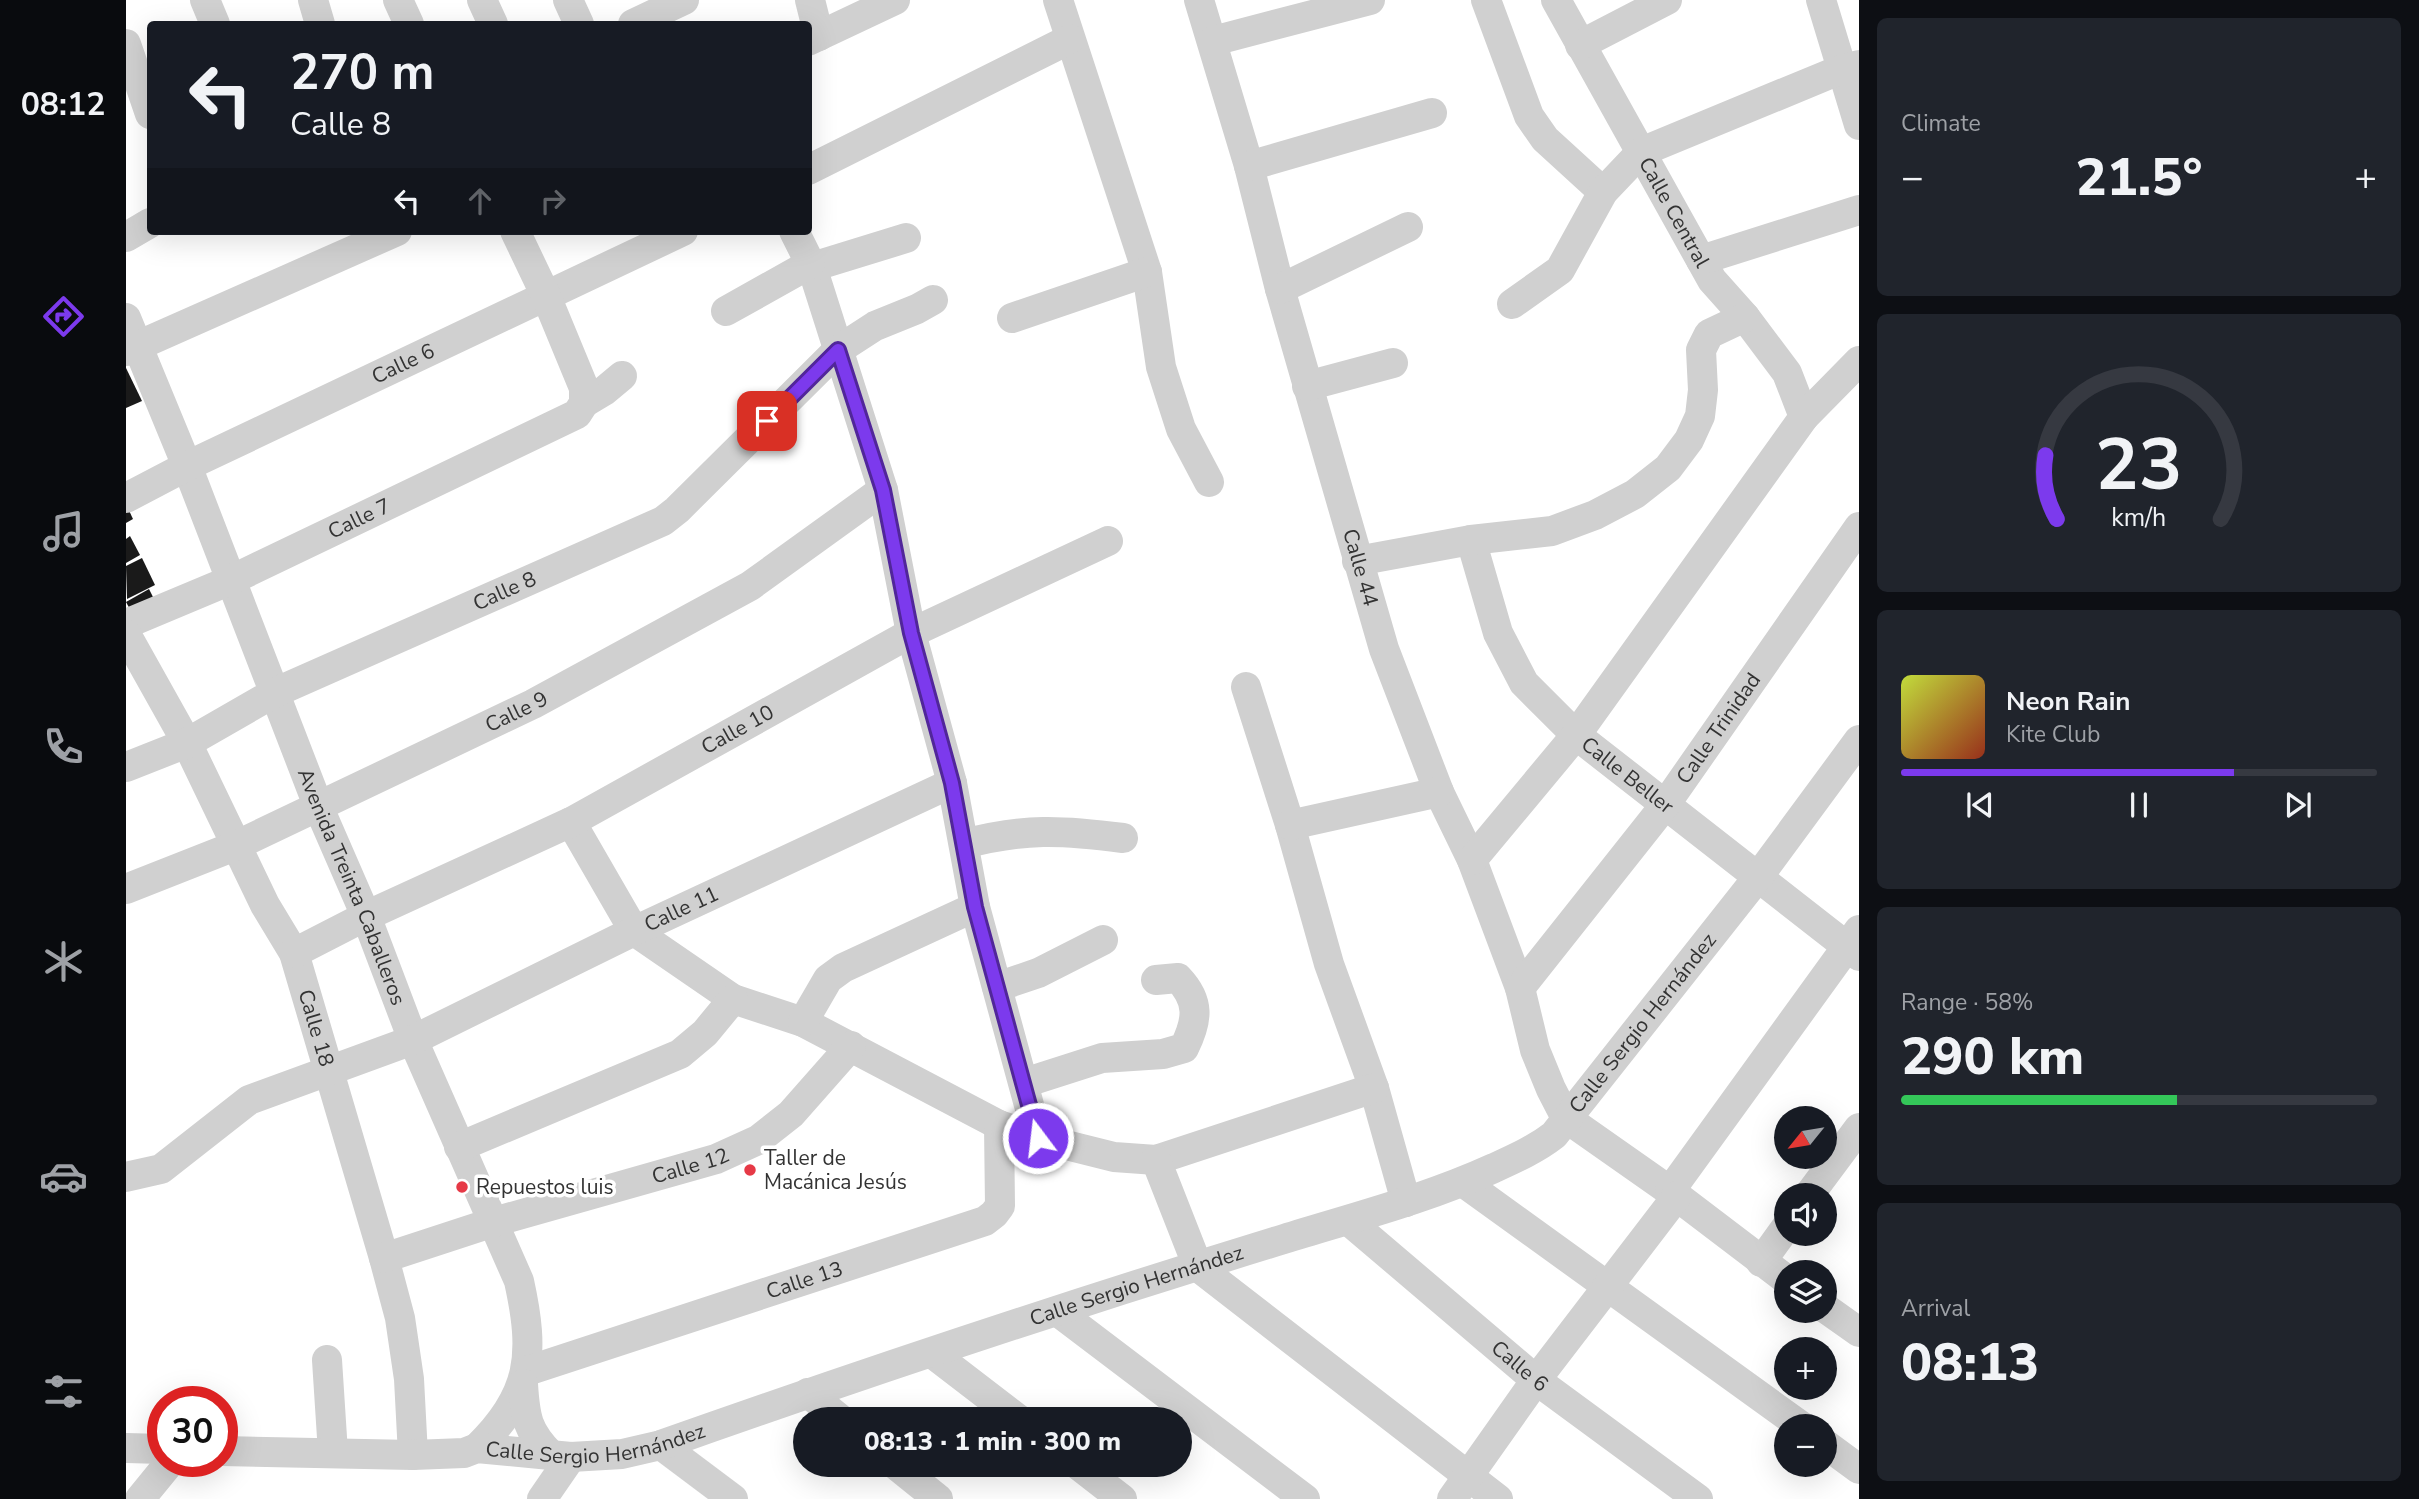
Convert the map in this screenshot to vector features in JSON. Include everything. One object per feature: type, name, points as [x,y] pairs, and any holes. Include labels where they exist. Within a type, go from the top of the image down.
[{"type":"street","points":[[205,0],[214,21]]},
{"type":"street","points":[[313,0],[319,21]]},
{"type":"street","points":[[398,0],[408,21]]},
{"type":"street","points":[[482,0],[492,21]]},
{"type":"street","points":[[568,0],[578,21]]},
{"type":"street","points":[[642,14],[684,0]]},
{"type":"street","points":[[810,0],[814,38],[895,0]]},
{"type":"street","points":[[1058,0],[1147,272],[1161,367],[1181,429],[1209,482]]},
{"type":"street","name":"Calle 44","points":[[1199,0],[1249,166],[1307,386],[1384,649],[1439,792],[1472,860],[1520,988],[1535,1050],[1566,1118]]},
{"type":"street","points":[[1213,41],[1370,0]]},
{"type":"street","points":[[1486,0],[1530,116],[1545,139],[1603,192]]},
{"type":"street","name":"Calle Central","points":[[1556,0],[1701,260],[1713,280],[1787,373],[1804,417]]},
{"type":"street","points":[[1580,45],[1667,0]]},
{"type":"street","points":[[1821,0],[1851,67],[1859,125]]},
{"type":"street","points":[[812,168],[1070,40]]},
{"type":"street","points":[[126,44],[147,105]]},
{"type":"street","points":[[1511,304],[1560,270],[1603,192],[1641,152],[1851,67]]},
{"type":"street","points":[[1249,166],[1432,113]]},
{"type":"street","points":[[1701,260],[1859,209]]},
{"type":"street","points":[[126,237],[147,225]]},
{"type":"street","points":[[1280,289],[1408,227]]},
{"type":"street","points":[[132,348],[388,235]]},
{"type":"street","points":[[517,235],[584,387],[584,403]]},
{"type":"street","name":"Calle 6","points":[[126,498],[187,466],[675,235]]},
{"type":"street","points":[[796,235],[811,266],[883,490],[911,633],[952,783],[975,907],[1038,1138]]},
{"type":"street","points":[[726,311],[811,266],[906,238]]},
{"type":"street","points":[[1012,318],[1147,272]]},
{"type":"street","name":"Calle 8","points":[[126,767],[187,743],[274,694],[663,521],[838,350],[876,326],[933,300]]},
{"type":"street","points":[[1357,561],[1471,540],[1552,531],[1595,515],[1635,494],[1668,468],[1689,440],[1700,416],[1703,390],[1701,350],[1709,334],[1745,317]]},
{"type":"street","name":"Avenida Treinta Caballeros","points":[[126,318],[132,348],[187,466],[319,808],[366,916],[412,1040],[519,1281],[522,1296],[524,1412],[536,1440],[561,1456]]},
{"type":"street","points":[[1472,860],[1576,735],[1804,417],[1859,361]]},
{"type":"street","points":[[1307,386],[1393,363]]},
{"type":"street","name":"Calle 7","points":[[126,624],[231,580],[573,418],[584,403],[622,376]]},
{"type":"street","name":"Calle 9","points":[[126,889],[235,846],[319,808],[533,704],[750,586],[883,490]]},
{"type":"street","name":"Calle Trinidad","points":[[1520,988],[1665,805],[1859,527]]},
{"type":"street","name":"Calle Beller","points":[[1471,540],[1498,633],[1524,683],[1576,735],[1758,877],[1855,944]]},
{"type":"street","name":"Calle 10","points":[[294,953],[366,916],[571,822],[911,633],[1108,541]]},
{"type":"street","name":"Calle 18","points":[[126,634],[187,743],[265,905],[294,953],[400,1318],[409,1378],[414,1455]]},
{"type":"street","points":[[1245,687],[1290,825],[1329,964],[1374,1087],[1406,1202]]},
{"type":"street","name":"Calle Sergio Hernández","points":[[238,1451],[414,1455],[464,1453],[477,1448],[561,1456],[622,1454],[661,1445],[808,1393],[1057,1311],[1285,1238],[1349,1221],[1464,1182],[1537,1148],[1554,1135],[1758,877],[1859,740]]},
{"type":"street","name":"Calle 11","points":[[126,1178],[161,1169],[249,1100],[412,1040],[634,931],[952,783]]},
{"type":"street","points":[[1290,825],[1439,792]]},
{"type":"street","points":[[571,822],[634,931],[733,999],[803,1022],[999,1125],[1038,1138],[1114,1157],[1156,1160],[1374,1087]]},
{"type":"street","points":[[964,844],[1030,831],[1065,831],[1123,838]]},
{"type":"street","points":[[803,1022],[828,979],[843,968],[975,907]]},
{"type":"street","points":[[997,987],[1038,973],[1103,940]]},
{"type":"street","points":[[1460,1488],[1855,944]]},
{"type":"street","points":[[1024,1083],[1101,1058],[1163,1054],[1184,1048],[1192,1034],[1195,1006],[1190,991],[1178,978],[1156,980]]},
{"type":"street","points":[[459,1147],[680,1054],[705,1033],[733,999]]},
{"type":"street","name":"Calle 12","points":[[384,1258],[494,1222],[716,1159],[746,1146],[791,1114],[851,1046]]},
{"type":"street","points":[[1566,1118],[1674,1193],[1774,1271]]},
{"type":"street","name":"Calle 13","points":[[525,1378],[985,1221],[1000,1206],[999,1125]]},
{"type":"street","points":[[1819,1183],[1859,1128]]},
{"type":"street","points":[[1156,1160],[1198,1268],[1460,1488],[1498,1499]]},
{"type":"street","points":[[1464,1182],[1785,1414]]},
{"type":"street","name":"Calle 6","points":[[1349,1221],[1536,1380],[1698,1499]]},
{"type":"street","points":[[1760,1262],[1774,1243]]},
{"type":"street","points":[[1057,1311],[1305,1499]]},
{"type":"street","points":[[1837,1316],[1859,1332]]},
{"type":"street","points":[[932,1353],[1002,1407]]},
{"type":"street","points":[[327,1360],[333,1453]]},
{"type":"street","points":[[477,1448],[506,1418],[525,1378]]},
{"type":"street","points":[[808,1393],[825,1407]]},
{"type":"street","points":[[661,1445],[733,1499]]},
{"type":"street","points":[[126,1448],[147,1449]]},
{"type":"street","points":[[1837,1453],[1859,1469]]},
{"type":"street","points":[[542,1499],[561,1456]]},
{"type":"street","points":[[140,1499],[158,1477]]},
{"type":"street","points":[[911,1477],[938,1499]]},
{"type":"street","points":[[1094,1477],[1122,1499]]},
{"type":"building","points":[[126,368],[142,401],[126,408]]},
{"type":"building","points":[[126,504],[133,519],[126,523]]},
{"type":"building","points":[[130,536],[140,555],[126,563],[126,539]]},
{"type":"building","points":[[142,558],[155,585],[127,599],[126,566]]},
{"type":"building","points":[[149,589],[155,601],[132,613],[126,602]]},
{"type":"place","name":"Taller de Macánica Jesús","points":[[750,1170]]},
{"type":"place","name":"Repuestos luis","points":[[462,1187]]},
{"type":"route","points":[[767,421],[838,350],[883,490],[911,633],[952,783],[975,907],[1038,1138]]}]
